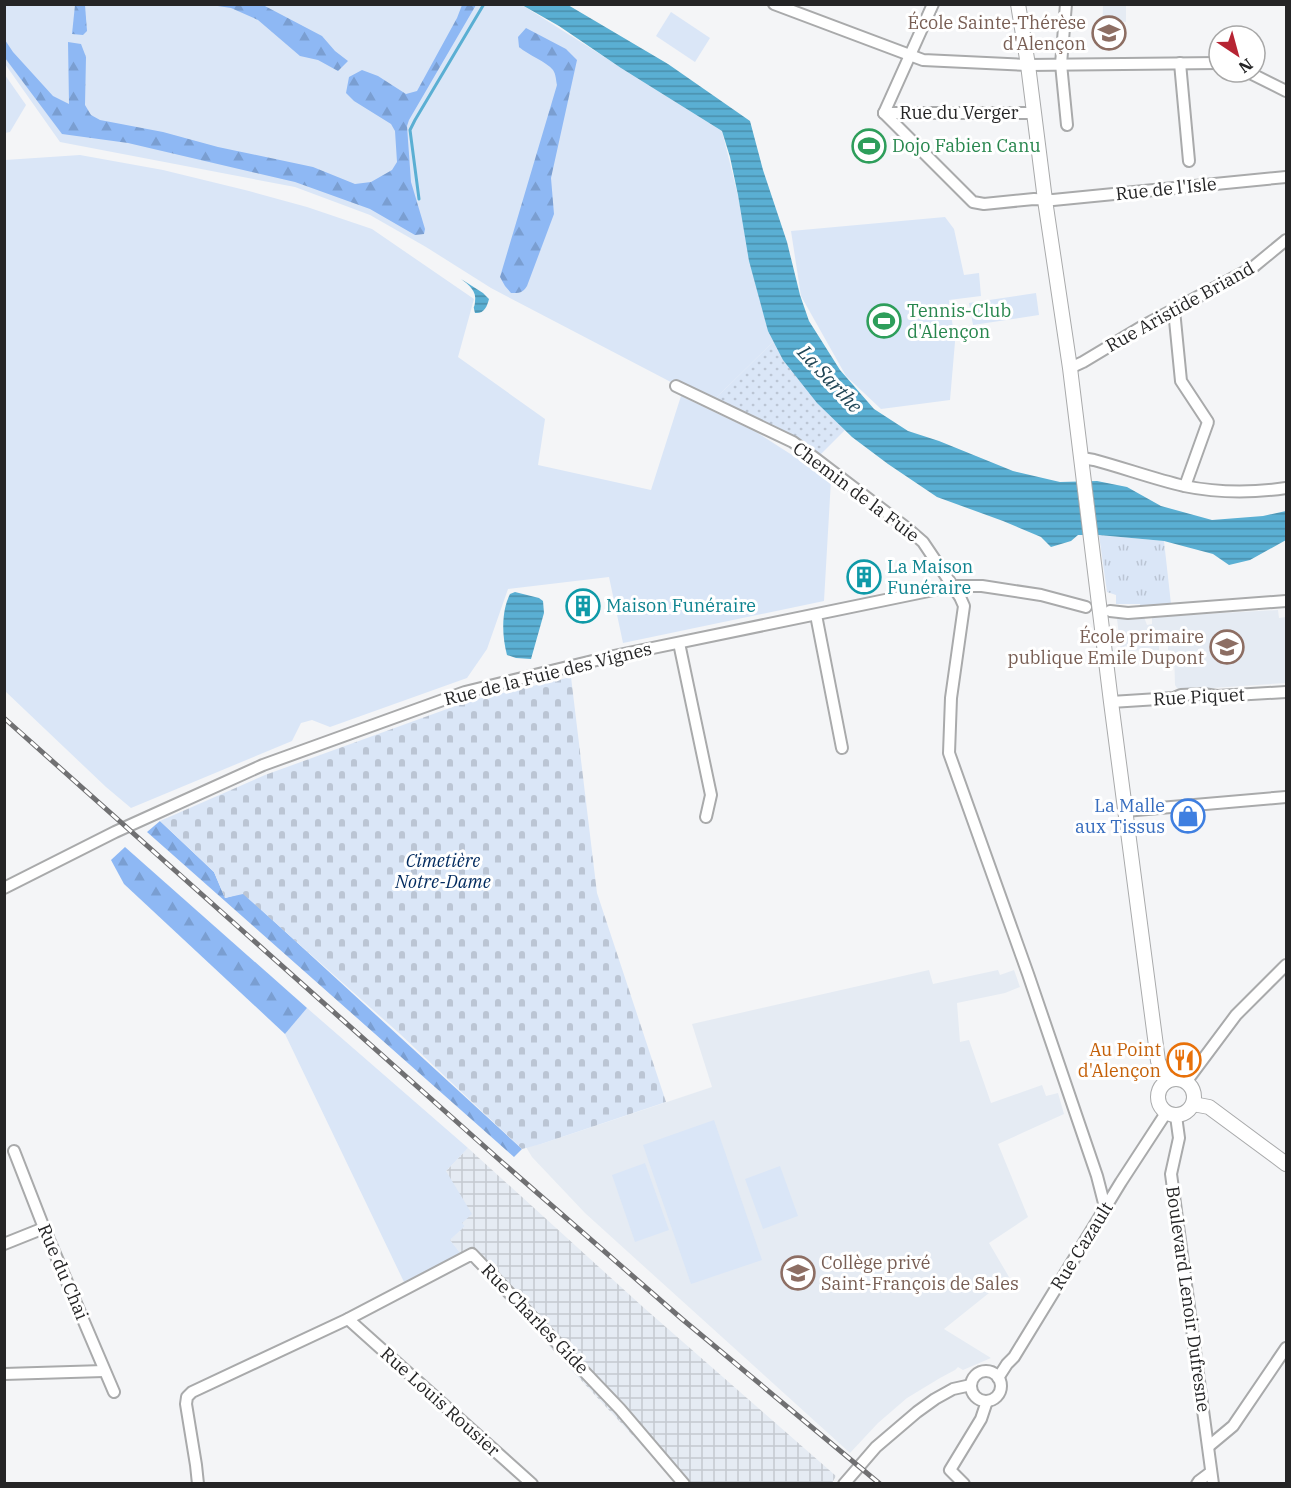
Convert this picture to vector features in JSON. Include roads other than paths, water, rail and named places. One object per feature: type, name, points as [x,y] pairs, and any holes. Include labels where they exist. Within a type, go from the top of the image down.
[{"type":"main road","points":[[1018,4],[1082,458],[1090,537],[1158,1061],[1167,1081]]},
{"type":"main road","points":[[1176,1078],[1186,1082],[1191,1086],[1193,1092],[1193,1104],[1186,1112],[1171,1114],[1158,1103],[1158,1090],[1167,1081],[1176,1078]]},
{"type":"main road","points":[[1193,1104],[1209,1107],[1287,1164]]},
{"type":"street","points":[[774,4],[923,60],[1028,65],[1207,63]]},
{"type":"street","points":[[884,113],[933,4]]},
{"type":"street","points":[[1066,4],[1061,64],[1067,125]]},
{"type":"street","points":[[1180,63],[1189,161]]},
{"type":"street","points":[[1267,81],[1287,91]]},
{"type":"street","name":"Rue du Verger","points":[[884,113],[1034,113]]},
{"type":"street","name":"Rue de l'Isle","points":[[884,113],[973,202],[984,204],[1287,177]]},
{"type":"street","name":"Rue Aristide Briand","points":[[1070,368],[1252,268],[1287,240]]},
{"type":"street","points":[[1174,310],[1181,381],[1208,422],[1185,486]]},
{"type":"street","name":"Chemin de la Fuie","points":[[676,386],[793,442],[908,529],[922,542],[964,606],[951,698],[949,753],[1028,974],[1106,1208]]},
{"type":"street","points":[[1082,458],[1185,486],[1227,492],[1262,492],[1287,488]]},
{"type":"street","name":"Rue de la Fuie des Vignes","points":[[4,888],[133,824],[263,765],[465,692],[609,657],[953,586],[982,586],[1041,596],[1086,607]]},
{"type":"street","points":[[1110,611],[1128,613],[1287,601]]},
{"type":"street","points":[[816,615],[842,747]]},
{"type":"street","points":[[680,643],[711,795],[706,817]]},
{"type":"street","name":"Rue Piquet","points":[[1111,702],[1174,698],[1192,694],[1217,696],[1287,692]]},
{"type":"street","points":[[1125,811],[1287,797]]},
{"type":"street","points":[[1186,1082],[1236,1015],[1287,965]]},
{"type":"street","name":"Rue Cazault","points":[[964,1484],[950,1470],[981,1419],[987,1401],[996,1397],[1000,1390],[998,1378],[1014,1357],[1121,1182],[1171,1114]]},
{"type":"street","name":"Boulevard Lenoir Dufresne","points":[[1171,1114],[1179,1138],[1171,1174],[1172,1183],[1212,1478]]},
{"type":"street","name":"Rue du Chai","points":[[14,1151],[44,1228],[114,1392]]},
{"type":"street","points":[[1097,1176],[1107,1181],[1121,1182]]},
{"type":"street","points":[[4,1244],[44,1228]]},
{"type":"street","name":"Rue Charles Gide","points":[[198,1484],[186,1404],[192,1392],[348,1319],[472,1254],[621,1409],[684,1484]]},
{"type":"street","name":"Rue Louis Rousier","points":[[348,1319],[532,1484]]},
{"type":"street","points":[[1209,1446],[1233,1426],[1287,1348]]},
{"type":"street","points":[[4,1374],[104,1371]]},
{"type":"street","points":[[987,1401],[974,1395],[971,1385],[974,1377],[982,1372],[991,1372],[998,1378]]},
{"type":"street","points":[[844,1484],[876,1447],[917,1412],[953,1389],[971,1385]]},
{"type":"street","points":[[1197,1484],[1199,1480],[1212,1478]]},
{"type":"water","name":"La Sarthe","points":[[522,5],[568,5],[668,64],[750,121],[809,321],[840,370],[874,409],[908,431],[1013,471],[1060,482],[1097,481],[1127,487],[1161,506],[1212,520],[1263,516],[1286,511],[1286,540],[1250,560],[1229,565],[1213,554],[1164,541],[1078,535],[1071,541],[1051,547],[1041,537],[937,497],[888,464],[852,437],[817,403],[783,360],[768,331],[749,261],[738,195],[722,131],[559,26]]},
{"type":"water","points":[[461,279],[489,299],[483,311],[475,313],[474,291]]},
{"type":"water","points":[[515,592],[543,601],[544,613],[531,659],[507,655],[503,632],[504,616],[510,594]]},
{"type":"waterway","points":[[419,199],[410,130],[484,4]]},
{"type":"railway","points":[[4,718],[503,1163],[682,1319],[880,1484]]},
{"type":"place","name":"École Sainte-Thérèse d'Alençon","points":[[1109,33]]},
{"type":"place","name":"Dojo Fabien Canu","points":[[869,146]]},
{"type":"place","name":"Tennis-Club d'Alençon","points":[[884,321]]},
{"type":"place","name":"La Maison Funéraire","points":[[864,577]]},
{"type":"place","name":"Maison Funéraire","points":[[583,606]]},
{"type":"place","name":"École primaire publique Emile Dupont","points":[[1227,647]]},
{"type":"place","name":"La Malle aux Tissus","points":[[1188,816]]},
{"type":"place","name":"Au Point d'Alençon","points":[[1184,1060]]},
{"type":"place","name":"Collège privé Saint-François de Sales","points":[[798,1273]]},
{"type":"park label","name":"Cimetière Notre-Dame","points":[[443,871]]}]
